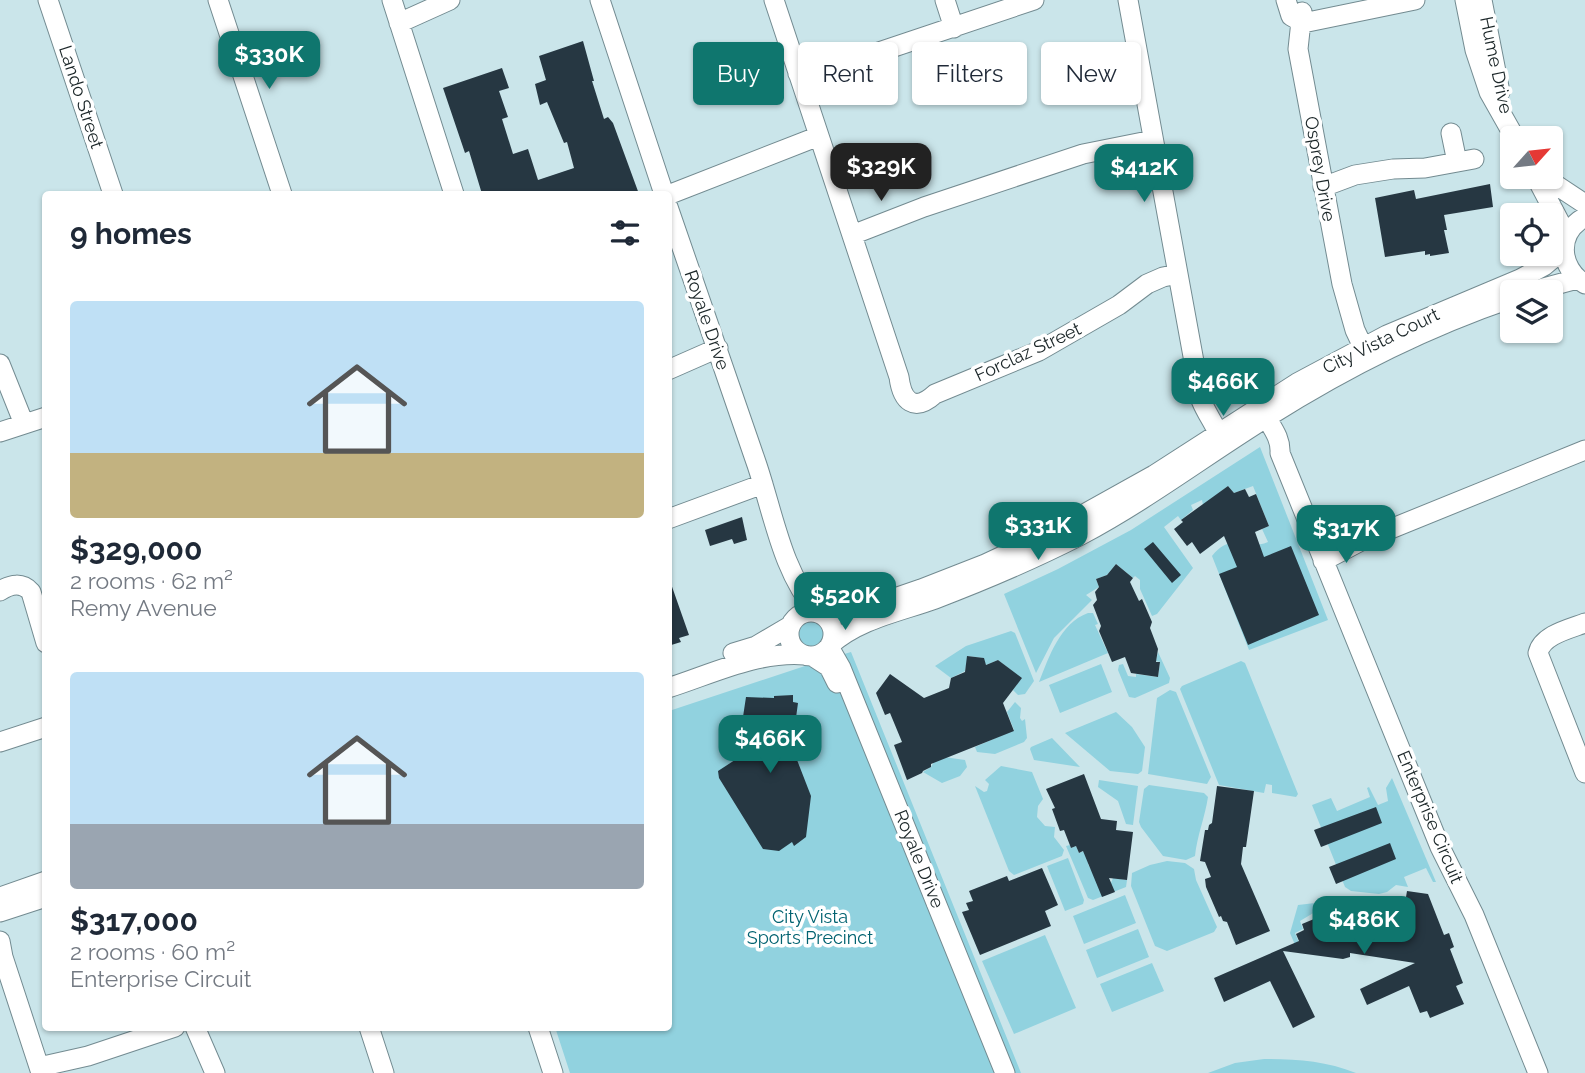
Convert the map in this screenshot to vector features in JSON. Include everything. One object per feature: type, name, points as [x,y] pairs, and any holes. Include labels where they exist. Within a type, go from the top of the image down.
[{"type":"street","name":"Lando Street","points":[[48,0],[112,191]]},
{"type":"street","points":[[218,0],[281,191]]},
{"type":"street","name":"Royale Drive","points":[[600,0],[663,191]]},
{"type":"street","points":[[774,0],[798,72]]},
{"type":"street","points":[[945,0],[954,28]]},
{"type":"street","points":[[898,46],[954,28],[977,9],[1034,0]]},
{"type":"street","points":[[1128,0],[1201,400],[1218,439]]},
{"type":"street","points":[[1295,8],[1310,15],[1338,14],[1415,0]]},
{"type":"street","name":"Hume Drive","points":[[1465,0],[1472,40],[1481,69],[1489,92],[1508,126]]},
{"type":"street","name":"Hume Drive","points":[[1482,0],[1496,71],[1511,126]]},
{"type":"street","points":[[443,2],[396,12],[453,191]]},
{"type":"street","name":"Osprey Drive","points":[[1295,8],[1298,48],[1342,284],[1362,353]]},
{"type":"street","points":[[809,105],[851,231],[1083,154],[1121,138],[1152,134]]},
{"type":"street","points":[[1322,180],[1465,161],[1451,133]]},
{"type":"street","points":[[672,200],[715,175],[821,140]]},
{"type":"street","points":[[1541,189],[1565,242],[1570,271],[1581,282]]},
{"type":"street","points":[[1562,189],[1585,204]]},
{"type":"street","name":"Royale Drive","points":[[672,217],[765,488],[784,553]]},
{"type":"street","name":"City Vista Court","points":[[819,651],[861,624],[901,612],[997,575],[1080,536],[1159,490],[1273,396],[1432,315],[1520,279],[1544,266],[1565,242],[1573,226],[1585,217]]},
{"type":"street","name":"Forclaz Street","points":[[851,231],[899,377],[906,388],[921,397],[1039,351],[1119,305],[1147,284],[1163,277],[1179,280]]},
{"type":"street","points":[[1563,285],[1581,282]]},
{"type":"street","name":"City Vista Court","points":[[820,614],[870,607],[1012,552],[1110,501],[1218,439],[1262,420],[1362,353],[1500,303]]},
{"type":"street","points":[[672,369],[720,354]]},
{"type":"street","points":[[0,363],[13,427],[42,417]]},
{"type":"street","name":"Enterprise Circuit","points":[[1262,420],[1280,453],[1440,847],[1474,915],[1538,1073]]},
{"type":"street","points":[[1322,556],[1585,450]]},
{"type":"street","points":[[672,518],[765,488]]},
{"type":"street","points":[[672,687],[755,659],[819,651],[833,632],[832,626],[802,594],[784,553]]},
{"type":"street","points":[[784,553],[790,583],[792,622],[789,633],[793,647],[819,651]]},
{"type":"street","points":[[0,592],[22,595],[36,615],[42,632]]},
{"type":"street","points":[[672,673],[756,646],[805,612],[820,614]]},
{"type":"street","points":[[1585,623],[1547,639],[1538,653],[1585,773]]},
{"type":"street","name":"Royale Drive","points":[[819,651],[832,672],[995,1073]]},
{"type":"street","name":"Royale Drive","points":[[819,651],[841,668],[1005,1073]]},
{"type":"street","points":[[0,742],[42,728]]},
{"type":"street","points":[[0,897],[42,882]]},
{"type":"street","points":[[0,912],[42,898]]},
{"type":"street","points":[[1,950],[44,1071],[163,1031]]},
{"type":"street","points":[[197,1031],[214,1070]]},
{"type":"street","points":[[206,1031],[214,1070]]},
{"type":"street","points":[[370,1031],[384,1073]]},
{"type":"street","points":[[539,1031],[553,1073]]},
{"type":"green space","points":[[1269,372],[1270,375],[1243,388],[1228,390],[1215,387],[1214,382]]},
{"type":"green space","points":[[1260,447],[1328,620],[1249,650],[1212,556],[1225,545],[1232,543],[1252,545],[1268,542],[1262,529],[1269,526],[1253,486],[1234,493],[1228,486],[1203,505],[1202,500],[1191,505],[1193,510],[1181,520],[1178,516],[1164,527],[1193,568],[1157,614],[1152,616],[1140,589],[1140,580],[1135,576],[1133,578],[1116,564],[1107,575],[1096,579],[1099,587],[1086,595],[1092,600],[1054,638],[1036,673],[1004,594],[1131,530]]},
{"type":"green space","points":[[1088,613],[1093,613],[1098,624],[1095,625],[1108,653],[1039,682],[1063,633],[1070,624]]},
{"type":"green space","points":[[811,621],[820,625],[824,634],[820,643],[811,647],[802,643],[798,634],[802,625]]},
{"type":"green space","points":[[1011,631],[1015,633],[1034,681],[1025,694],[1018,695],[1013,690],[1021,678],[998,660],[986,665],[983,658],[968,656],[965,671],[951,678],[935,666],[966,646]]},
{"type":"green space","name":"City Vista Sports Precinct","points":[[851,652],[1021,1073],[570,1073],[556,1031],[672,1031],[672,710],[805,666],[795,662],[788,665],[786,661],[814,663]]},
{"type":"green space","points":[[1158,652],[1170,678],[1169,683],[1135,698],[1129,697],[1118,670],[1119,665],[1123,664],[1128,676],[1136,677],[1136,674],[1158,677]]},
{"type":"green space","points":[[1241,661],[1245,663],[1298,794],[1296,797],[1272,793],[1272,785],[1266,784],[1264,793],[1219,785],[1180,689]]},
{"type":"green space","points":[[1101,664],[1112,692],[1060,713],[1049,685]]},
{"type":"green space","points":[[1170,690],[1176,692],[1211,777],[1207,784],[1148,774],[1157,698]]},
{"type":"green space","points":[[1015,702],[1021,708],[1020,718],[1022,721],[1025,719],[1027,738],[1024,742],[995,754],[977,752],[975,747],[1014,730],[1007,712]]},
{"type":"green space","points":[[1116,712],[1132,727],[1145,747],[1142,771],[1138,774],[1110,771],[1065,733]]},
{"type":"green space","points":[[1052,738],[1080,767],[1034,760],[1031,747]]},
{"type":"green space","points":[[937,756],[965,760],[967,767],[960,776],[942,783],[923,772],[931,767]]},
{"type":"green space","points":[[1001,766],[1032,772],[1043,799],[1038,806],[1037,817],[1045,826],[1055,827],[1054,837],[1064,850],[1062,856],[1014,875],[1009,871],[975,786],[987,791],[989,784],[985,780]]},
{"type":"green space","points":[[1392,778],[1436,882],[1433,882],[1426,868],[1404,877],[1408,887],[1396,885],[1379,894],[1351,891],[1345,887],[1312,805],[1331,798],[1337,811],[1370,797],[1369,787],[1378,805],[1388,801],[1386,788]]},
{"type":"green space","points":[[1099,780],[1138,786],[1133,825],[1126,824],[1118,801],[1098,787]]},
{"type":"green space","points":[[1149,785],[1204,793],[1208,797],[1195,856],[1186,860],[1163,856],[1141,827],[1139,822],[1144,789]]},
{"type":"green space","points":[[1070,845],[1071,848],[1076,846],[1079,853],[1084,851],[1097,881],[1111,883],[1113,878],[1127,880],[1126,887],[1093,900],[1088,898],[1066,846]]},
{"type":"green space","points":[[1068,858],[1084,900],[1083,904],[1065,911],[1047,866]]},
{"type":"green space","points":[[1167,861],[1185,863],[1194,869],[1196,880],[1217,927],[1214,932],[1167,951],[1155,946],[1131,886],[1132,873]]},
{"type":"green space","points":[[1125,895],[1136,923],[1084,944],[1073,916]]},
{"type":"green space","points":[[1332,901],[1334,906],[1324,913],[1315,912],[1300,921],[1303,929],[1295,933],[1302,950],[1298,952],[1290,933],[1298,905]]},
{"type":"green space","points":[[1138,929],[1149,957],[1097,978],[1086,950]]},
{"type":"green space","points":[[1045,935],[1076,1008],[1014,1034],[982,961]]},
{"type":"green space","points":[[1152,963],[1164,991],[1112,1012],[1100,984]]},
{"type":"green space","points":[[1264,1059],[1311,1062],[1356,1073],[1208,1073],[1235,1063]]},
{"type":"building","points":[[583,41],[604,119],[608,117],[613,123],[638,191],[481,191],[469,151],[465,153],[443,88],[502,68],[509,88],[499,91],[508,117],[502,119],[513,154],[528,149],[538,180],[574,168],[567,142],[564,143],[547,102],[540,105],[535,84],[546,80],[539,56]]},
{"type":"building","points":[[1490,184],[1493,207],[1444,215],[1449,253],[1430,256],[1425,255],[1425,251],[1385,257],[1375,198],[1414,190],[1416,199]]},
{"type":"building","points":[[1228,486],[1234,493],[1245,489],[1249,497],[1256,494],[1269,526],[1255,532],[1264,557],[1291,546],[1319,615],[1248,645],[1219,574],[1237,567],[1224,536],[1200,554],[1192,542],[1187,546],[1174,529],[1183,522],[1181,520]]},
{"type":"building","points":[[742,517],[747,540],[734,544],[732,539],[710,546],[705,530]]},
{"type":"building","points":[[1153,542],[1181,575],[1172,583],[1144,549]]},
{"type":"building","points":[[1116,564],[1133,578],[1130,582],[1139,601],[1142,599],[1152,622],[1150,628],[1158,649],[1156,662],[1160,662],[1158,677],[1131,673],[1125,657],[1112,662],[1099,631],[1101,626],[1093,605],[1097,600],[1095,592],[1099,587],[1096,579],[1107,575]]},
{"type":"building","points":[[672,587],[689,635],[679,638],[681,642],[672,645]]},
{"type":"building","points":[[967,656],[984,658],[986,665],[998,660],[1022,678],[1003,703],[1014,731],[931,764],[931,767],[922,773],[907,780],[894,745],[902,742],[890,713],[885,715],[876,693],[890,674],[924,698],[949,688],[951,678],[965,672]]},
{"type":"building","points":[[793,695],[793,702],[798,703],[792,747],[811,796],[806,837],[794,846],[792,842],[779,851],[763,849],[719,778],[718,771],[743,752],[746,730],[741,730],[746,697],[774,698]]},
{"type":"building","points":[[1084,774],[1101,819],[1117,821],[1116,830],[1133,832],[1127,880],[1109,878],[1115,892],[1102,897],[1083,851],[1079,853],[1076,846],[1071,848],[1064,830],[1060,831],[1052,809],[1055,808],[1046,789]]},
{"type":"building","points":[[1217,786],[1254,791],[1241,864],[1270,931],[1236,945],[1227,922],[1219,917],[1206,887],[1205,879],[1211,877],[1205,862],[1200,861],[1205,830],[1208,830],[1212,823]]},
{"type":"building","points":[[1376,807],[1382,823],[1321,847],[1314,830]]},
{"type":"building","points":[[1390,843],[1396,859],[1336,884],[1329,867]]},
{"type":"building","points":[[1042,868],[1058,905],[1045,911],[1051,926],[980,955],[962,912],[969,910],[966,903],[973,901],[969,891],[1007,876],[1009,881]]},
{"type":"building","points":[[1407,891],[1428,894],[1444,935],[1449,933],[1454,947],[1450,949],[1463,983],[1456,986],[1464,1004],[1430,1018],[1427,1011],[1420,1013],[1409,986],[1367,1005],[1360,989],[1415,963],[1350,953],[1350,957],[1343,959],[1283,951],[1315,1017],[1293,1028],[1270,981],[1224,1002],[1214,978],[1299,941],[1296,934],[1304,930],[1302,924],[1314,919],[1315,912],[1324,914],[1348,896],[1351,901],[1370,903],[1371,899],[1380,900],[1380,905],[1388,905],[1390,909],[1405,903]]}]
